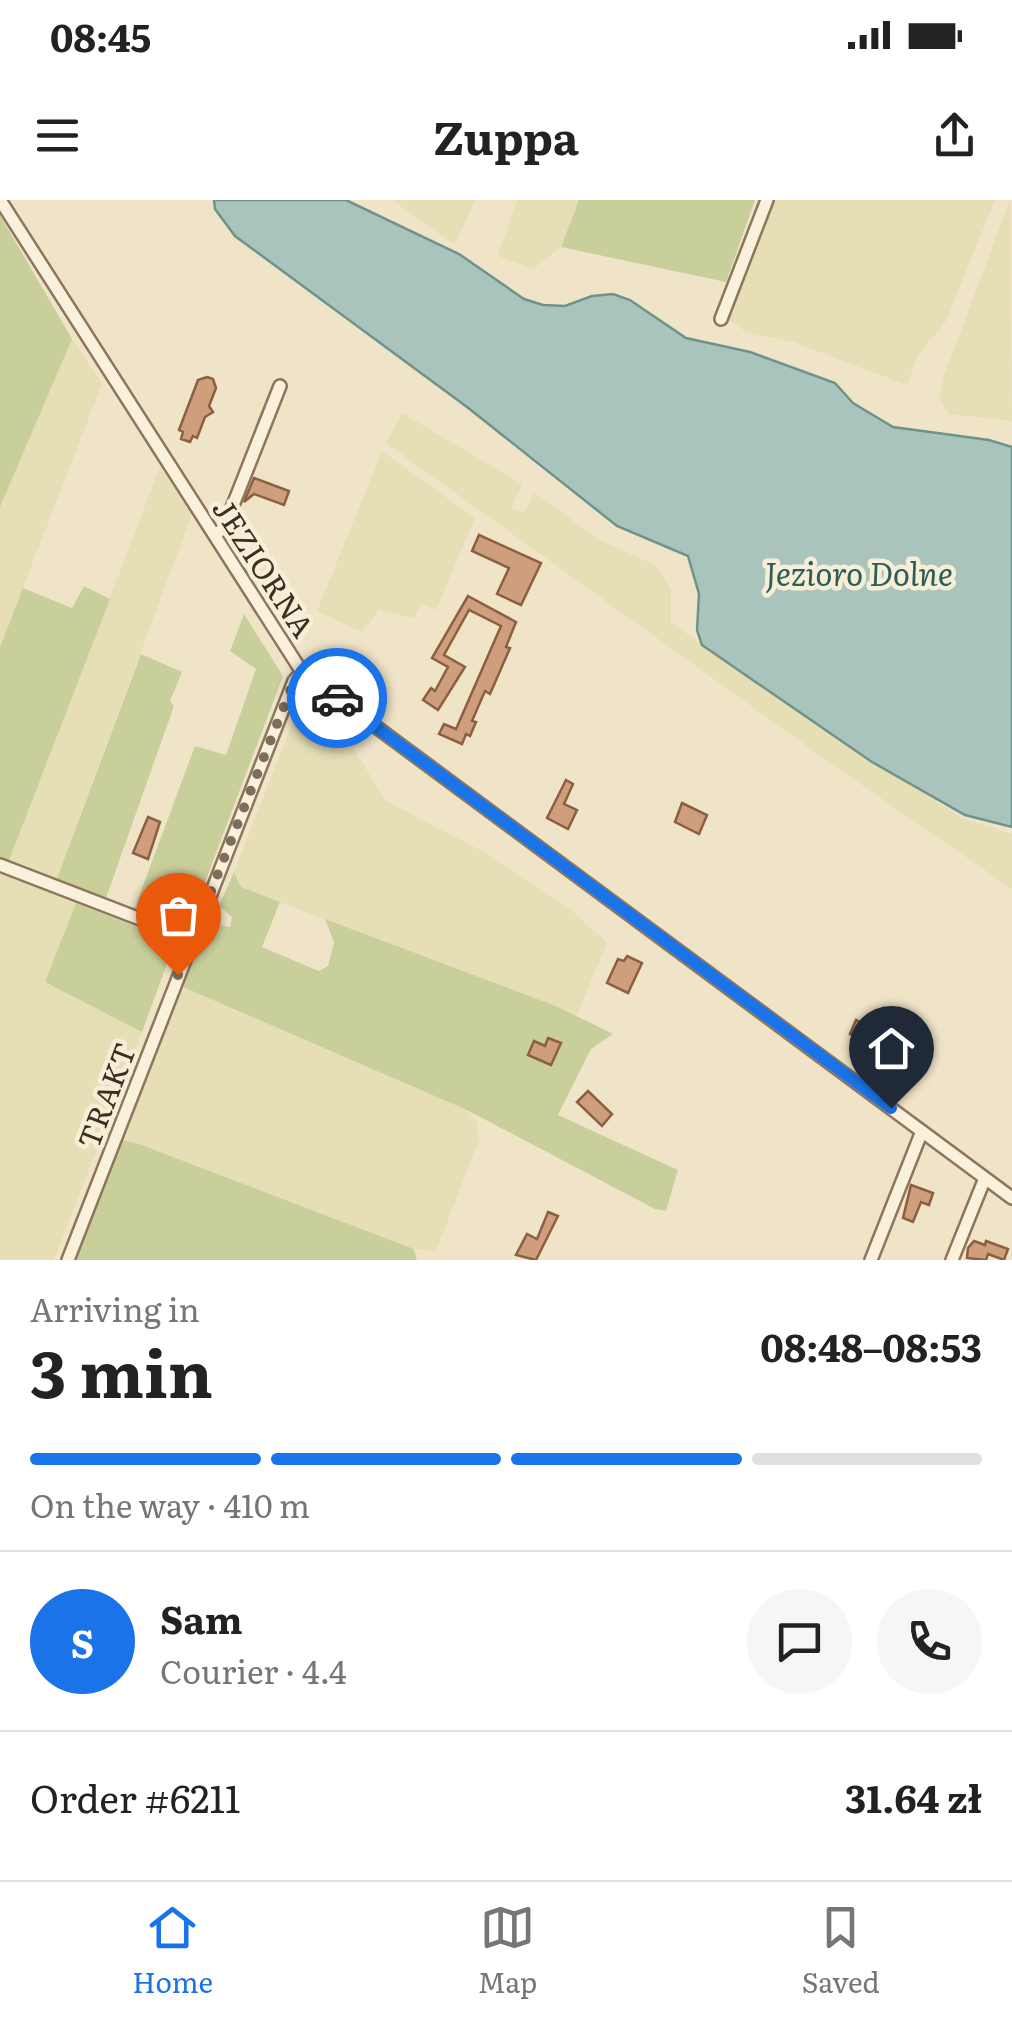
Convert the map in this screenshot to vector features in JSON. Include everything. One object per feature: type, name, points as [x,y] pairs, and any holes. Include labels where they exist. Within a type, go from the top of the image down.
[{"type":"street","name":"JEZIORNA","points":[[0,200],[302,672],[1012,1198]]},
{"type":"street","points":[[720,319],[767,200]]},
{"type":"street","points":[[214,535],[224,528],[280,386]]},
{"type":"street","name":"TRAKT","points":[[68,1260],[294,681],[302,672]]},
{"type":"street","points":[[0,866],[192,939]]},
{"type":"street","points":[[871,1260],[922,1132]]},
{"type":"street","points":[[952,1260],[985,1178]]},
{"type":"shaded area","points":[[392,200],[475,200],[455,245]]},
{"type":"shaded area","points":[[517,200],[579,200],[561,247],[533,269],[498,256]]},
{"type":"shaded area","points":[[773,200],[995,200],[946,321],[918,355],[907,385],[793,342],[746,332],[726,318]]},
{"type":"shaded area","points":[[1010,200],[1012,421],[949,414],[939,398],[944,376]]},
{"type":"shaded area","points":[[72,339],[102,384],[0,647],[0,507]]},
{"type":"shaded area","points":[[402,413],[522,484],[511,509],[524,512],[535,493],[598,539],[657,566],[671,590],[671,623],[961,818],[1012,834],[1012,889],[386,443]]},
{"type":"shaded area","points":[[382,451],[475,518],[436,610],[422,604],[413,618],[379,610],[362,632],[317,611]]},
{"type":"shaded area","points":[[160,467],[192,514],[56,881],[8,863]]},
{"type":"shaded area","points":[[296,714],[333,716],[386,801],[480,850],[572,911],[607,943],[576,1017],[241,887],[234,872]]},
{"type":"shaded area","points":[[0,872],[76,903],[45,982],[142,1032],[54,1260],[0,1260]]},
{"type":"shaded area","points":[[183,987],[467,1110],[477,1122],[479,1140],[436,1251],[414,1249],[121,1140]]},
{"type":"green space","points":[[579,200],[755,200],[726,282],[561,247]]},
{"type":"green space","points":[[0,215],[72,339],[0,507]]},
{"type":"green space","points":[[84,586],[110,599],[8,863],[0,859],[0,647],[23,588],[72,608]]},
{"type":"green space","points":[[244,614],[283,676],[187,930],[134,910],[195,746],[226,755],[256,669],[230,651]]},
{"type":"green space","points":[[141,654],[182,672],[170,701],[174,706],[106,898],[56,881]]},
{"type":"green space","points":[[234,872],[241,887],[280,902],[262,947],[319,971],[328,966],[334,942],[325,919],[558,1007],[613,1034],[591,1049],[558,1115],[678,1170],[666,1211],[655,1209],[467,1110],[183,987],[207,923],[230,927],[232,917],[219,906]]},
{"type":"green space","points":[[76,903],[175,942],[142,1032],[45,982]]},
{"type":"green space","points":[[121,1140],[414,1249],[417,1260],[74,1260]]},
{"type":"water","name":"Jezioro Dolne","points":[[214,200],[346,200],[459,254],[524,299],[565,306],[592,296],[613,294],[630,300],[686,338],[750,352],[835,383],[853,403],[893,427],[989,440],[1012,447],[1012,827],[965,815],[872,762],[702,645],[697,630],[699,594],[688,556],[617,526],[467,407],[235,236],[215,209]]},
{"type":"building","points":[[213,379],[216,388],[209,406],[213,412],[205,417],[197,438],[193,436],[190,442],[181,439],[183,432],[179,430],[198,380]]},
{"type":"building","points":[[254,478],[289,491],[284,505],[254,494],[244,502]]},
{"type":"building","points":[[479,535],[541,563],[521,605],[497,594],[509,568],[472,551]]},
{"type":"building","points":[[468,596],[516,622],[506,647],[510,648],[490,694],[485,691],[470,736],[466,734],[462,744],[439,734],[444,724],[456,729],[501,626],[469,610],[444,655],[465,667],[438,710],[423,700],[431,688],[435,691],[448,667],[432,658]]},
{"type":"building","points":[[566,780],[573,784],[564,804],[577,810],[568,829],[547,818]]},
{"type":"building","points":[[682,803],[707,815],[699,834],[675,822]]},
{"type":"building","points":[[148,817],[160,822],[148,859],[133,853]]},
{"type":"building","points":[[627,956],[642,963],[628,993],[607,983],[618,959],[624,961]]},
{"type":"building","points":[[856,1020],[887,1035],[881,1049],[891,1053],[885,1065],[864,1057],[870,1043],[850,1034]]},
{"type":"building","points":[[548,1038],[561,1043],[551,1065],[528,1055],[534,1041],[545,1046]]},
{"type":"building","points":[[588,1091],[612,1114],[602,1126],[577,1102]]},
{"type":"building","points":[[911,1185],[933,1193],[929,1205],[921,1202],[913,1222],[903,1218]]},
{"type":"building","points":[[548,1212],[558,1216],[536,1260],[516,1255],[527,1234],[537,1239]]},
{"type":"building","points":[[974,1241],[1008,1249],[1004,1260],[988,1254],[986,1260],[967,1258]]},
{"type":"way so far","points":[[178,975],[294,681],[302,672],[337,698]]},
{"type":"route","points":[[337,698],[891,1108]]}]
